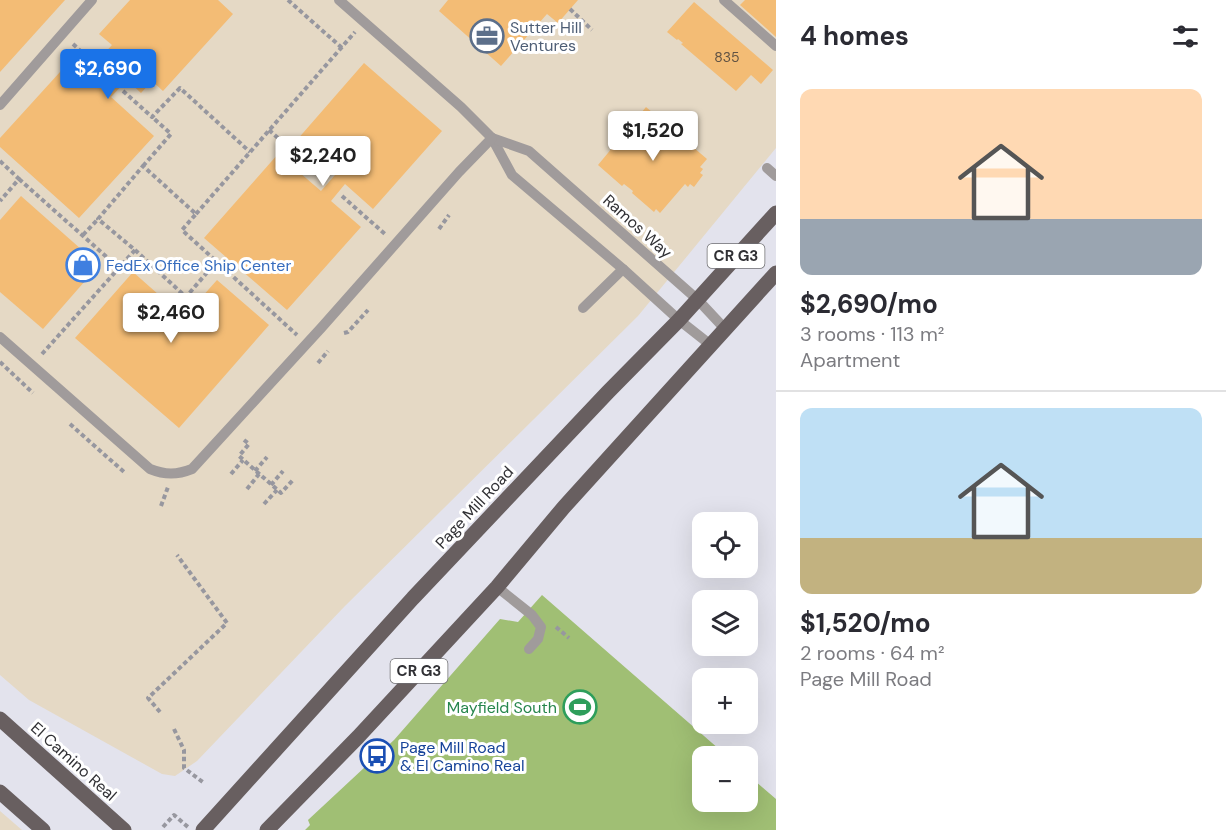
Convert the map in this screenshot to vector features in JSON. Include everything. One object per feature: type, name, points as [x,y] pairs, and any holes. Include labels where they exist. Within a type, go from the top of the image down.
[{"type":"main road","name":"Page Mill Road","points":[[196,829],[608,392],[698,300],[776,213]]},
{"type":"main road","name":"CR G3","points":[[267,830],[358,737],[497,586],[564,507],[776,273]]},
{"type":"main road","name":"El Camino Real","points":[[0,719],[124,830]]},
{"type":"main road","points":[[0,792],[43,830]]},
{"type":"lane","points":[[0,105],[92,0]]},
{"type":"lane","name":"Ramos Way","points":[[339,0],[461,107],[492,138],[512,175],[712,346]]},
{"type":"lane","points":[[724,0],[776,46]]},
{"type":"lane","points":[[0,337],[142,462],[160,473],[174,474],[192,469],[492,138]]},
{"type":"lane","name":"Ramos Way","points":[[492,138],[529,151],[698,300],[726,330]]},
{"type":"lane","points":[[767,168],[776,176]]},
{"type":"lane","points":[[583,308],[623,269]]},
{"type":"lane","points":[[497,586],[532,615],[541,627],[538,639],[529,649]]},
{"type":"path","points":[[288,0],[342,48]]},
{"type":"path","points":[[570,9],[592,30]]},
{"type":"path","points":[[306,344],[182,230],[364,22]]},
{"type":"path","points":[[62,35],[101,70]]},
{"type":"path","points":[[153,117],[180,87],[250,152]]},
{"type":"path","points":[[83,235],[171,134],[123,91]]},
{"type":"path","points":[[269,130],[324,179]]},
{"type":"path","points":[[0,160],[119,268]]},
{"type":"path","points":[[143,166],[196,214]]},
{"type":"path","points":[[0,201],[20,179]]},
{"type":"path","points":[[342,196],[395,243]]},
{"type":"path","points":[[440,229],[449,215]]},
{"type":"path","points":[[98,219],[186,297],[216,262]]},
{"type":"path","points":[[32,364],[135,250]]},
{"type":"path","points":[[344,333],[348,332],[368,310]]},
{"type":"path","points":[[318,363],[328,351]]},
{"type":"path","points":[[0,362],[33,393]]},
{"type":"path","points":[[70,424],[124,472]]},
{"type":"path","points":[[244,440],[249,444],[238,456],[281,494],[293,480]]},
{"type":"path","points":[[247,489],[267,457]]},
{"type":"path","points":[[231,474],[243,460]]},
{"type":"path","points":[[271,485],[283,471]]},
{"type":"path","points":[[161,506],[169,487]]},
{"type":"path","points":[[264,504],[277,490]]},
{"type":"path","points":[[160,712],[148,698],[227,623],[177,555]]},
{"type":"path","points":[[174,729],[184,750],[184,768],[204,783]]},
{"type":"path","points":[[163,826],[174,815],[196,829]]},
{"type":"shaded area","points":[[0,0],[776,0],[776,148],[638,316],[345,606],[197,761],[175,776],[162,774],[29,700],[0,675]]},
{"type":"shaded area","points":[[0,811],[22,830],[0,830]]},
{"type":"green space","points":[[542,595],[692,726],[692,734],[702,734],[716,746],[692,746],[692,812],[758,812],[758,783],[776,799],[776,830],[305,830],[310,825],[308,820],[394,740],[500,619],[518,622]]},
{"type":"building","points":[[0,0],[65,0],[0,72]]},
{"type":"building","points":[[130,0],[218,0],[233,14],[163,91],[152,81],[141,93],[127,80],[111,97],[154,136],[79,218],[0,147],[0,138],[70,61],[95,84],[111,66],[101,57],[112,45],[99,34]]},
{"type":"building","points":[[448,0],[578,0],[558,23],[547,14],[501,66],[439,11]]},
{"type":"building","points":[[745,0],[776,0],[776,37],[740,5]]},
{"type":"building","points":[[694,2],[773,70],[761,84],[751,75],[736,91],[681,44],[683,43],[667,32]]},
{"type":"building","points":[[364,63],[442,131],[373,209],[345,184],[331,201],[361,227],[287,310],[204,238],[278,154],[321,191],[335,175],[296,141]]},
{"type":"building","points":[[646,107],[707,159],[700,167],[703,169],[700,173],[703,175],[694,187],[690,184],[688,187],[685,184],[660,213],[656,209],[654,212],[632,193],[633,191],[624,184],[622,186],[598,165]]},
{"type":"building","points":[[21,196],[99,265],[43,329],[0,292],[0,220]]},
{"type":"building","points":[[133,272],[184,317],[217,280],[269,325],[179,428],[75,338]]},
{"type":"place","name":"Sutter Hill Ventures","points":[[487,36]]},
{"type":"place","name":"FedEx Office Ship Center","points":[[83,265]]},
{"type":"place","name":"Mayfield South","points":[[580,707]]},
{"type":"place","name":"Page Mill Road & El Camino Real","points":[[377,756]]}]
